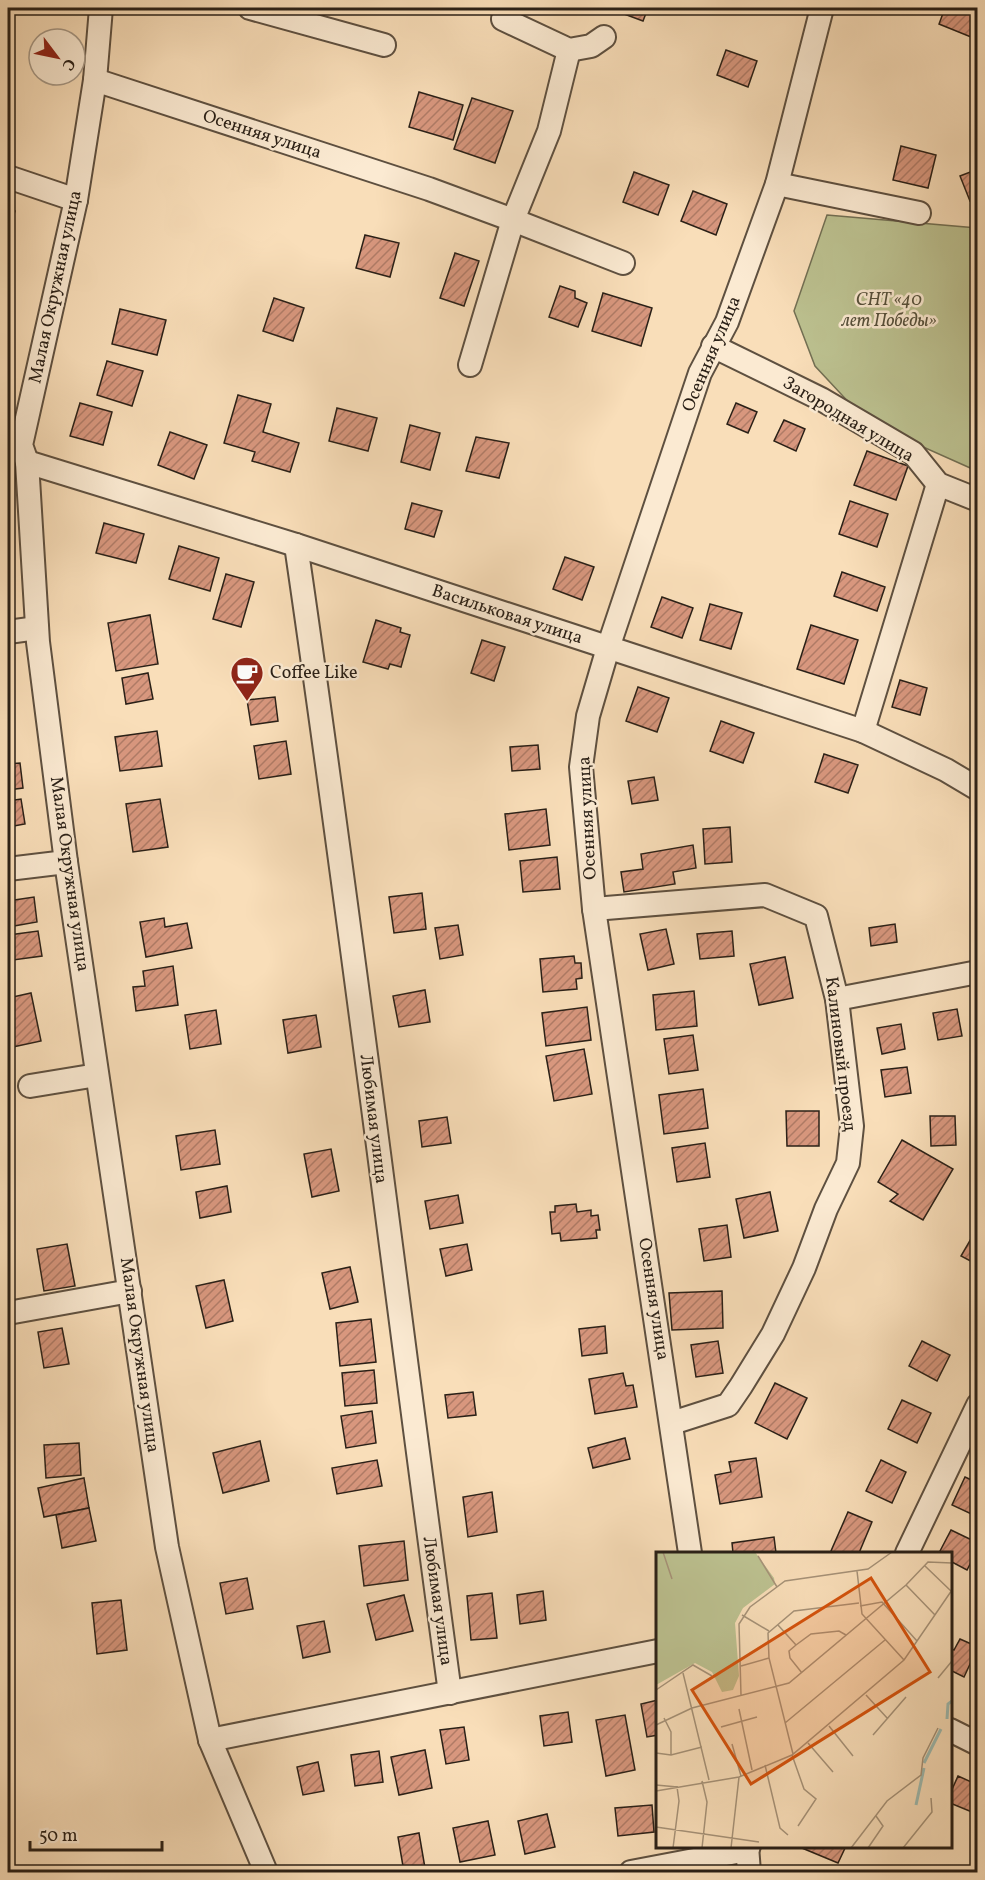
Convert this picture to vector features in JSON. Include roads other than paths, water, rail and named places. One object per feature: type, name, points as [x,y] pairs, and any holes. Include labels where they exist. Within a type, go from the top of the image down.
[{"type":"street","name":"Малая Окружная улица","points":[[101,8],[95,80],[76,200],[18,451],[66,862],[167,1546],[210,1740],[266,1872]]},
{"type":"street","points":[[250,8],[384,45]]},
{"type":"street","name":"Осенняя улица","points":[[690,1552],[594,909],[581,767],[588,716],[608,648],[700,373],[727,322],[777,184],[822,8]]},
{"type":"street","points":[[503,19],[569,50],[591,46],[604,37]]},
{"type":"street","points":[[470,365],[513,220],[549,131],[569,50]]},
{"type":"street","name":"Осенняя улица","points":[[95,80],[429,189],[623,263]]},
{"type":"street","points":[[8,177],[76,200]]},
{"type":"street","points":[[777,184],[919,213]]},
{"type":"street","name":"Загородная улица","points":[[713,346],[821,399],[913,453],[938,484],[978,500]]},
{"type":"street","name":"Васильковая улица","points":[[18,451],[862,731],[946,770],[978,789]]},
{"type":"street","points":[[862,731],[938,484]]},
{"type":"street","name":"Любимая улица","points":[[296,545],[333,796],[396,1301],[450,1693]]},
{"type":"street","points":[[8,632],[37,628]]},
{"type":"street","points":[[8,869],[66,862]]},
{"type":"street","name":"Калиновый проезд","points":[[594,909],[765,895],[816,916],[837,999],[852,1126],[848,1163],[826,1209],[804,1268],[773,1334],[741,1386],[728,1405],[672,1423]]},
{"type":"street","points":[[837,999],[978,972]]},
{"type":"street","points":[[30,1086],[98,1075]]},
{"type":"street","points":[[8,1313],[130,1291]]},
{"type":"street","points":[[907,1552],[978,1405]]},
{"type":"street","points":[[210,1740],[656,1651]]},
{"type":"street","points":[[952,1731],[978,1744]]},
{"type":"street","points":[[631,1872],[748,1847],[749,1872]]},
{"type":"place","name":"Coffee Like","points":[[247,702]]},
{"type":"park label","name":"СНТ «40 лет Победы»","points":[[889,310]]}]
